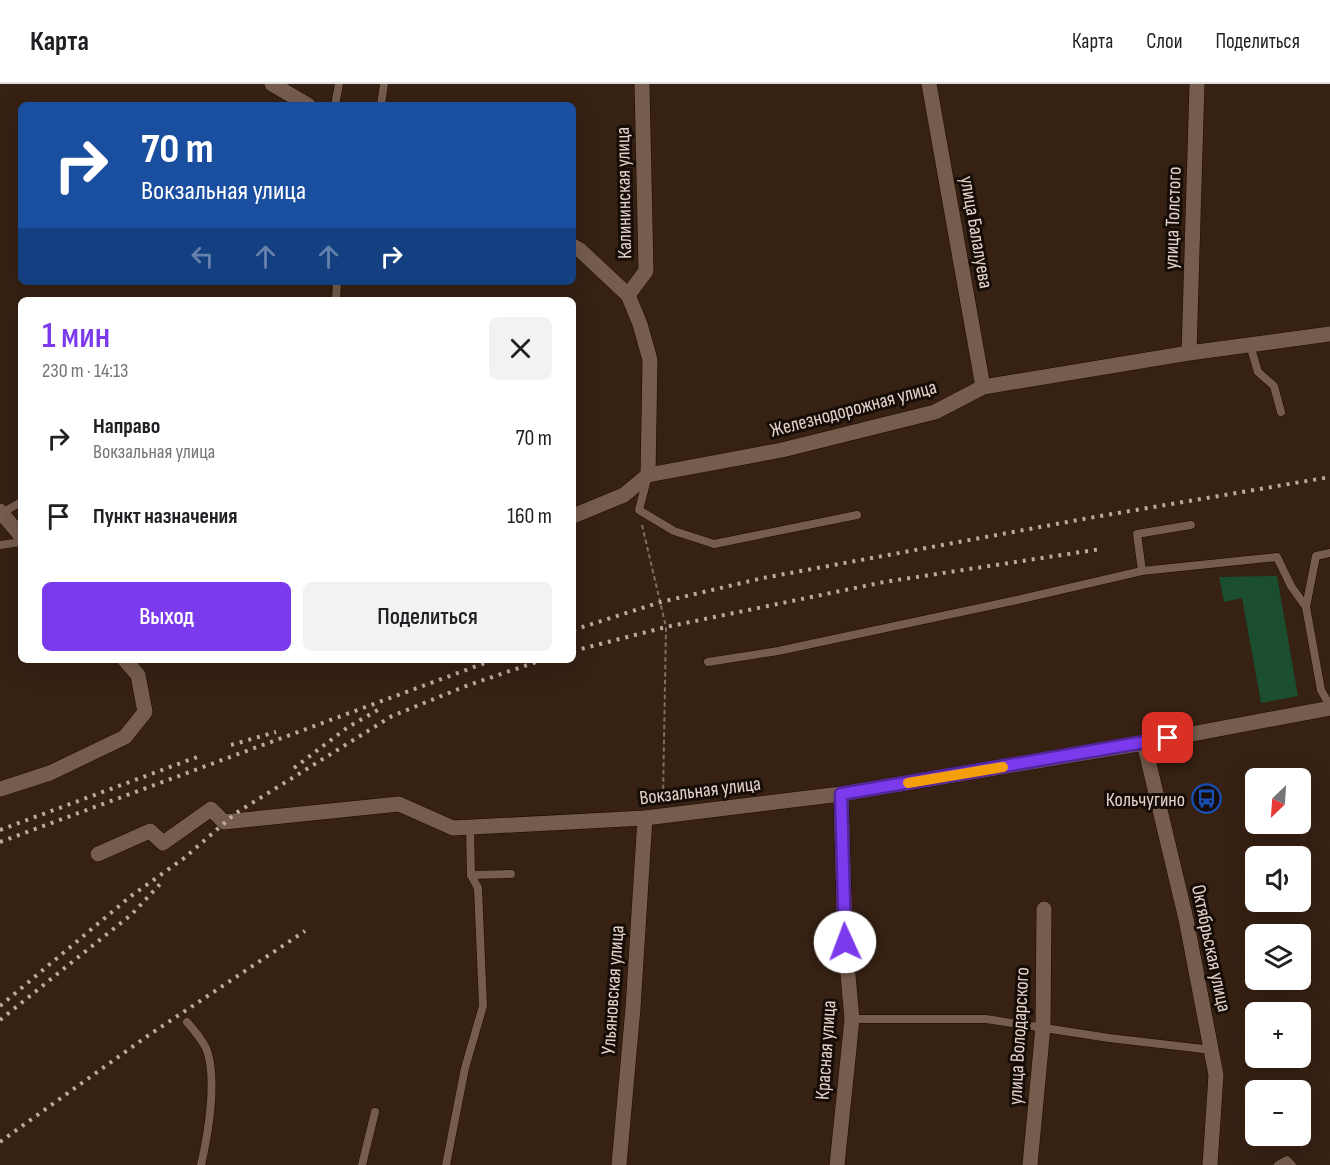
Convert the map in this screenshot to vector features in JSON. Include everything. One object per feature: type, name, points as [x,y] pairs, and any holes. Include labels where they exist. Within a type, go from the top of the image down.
[{"type":"street","name":"Калининская улица","points":[[628,295],[646,271],[642,84]]},
{"type":"street","name":"улица Балалуева","points":[[929,84],[983,387]]},
{"type":"street","name":"улица Толстого","points":[[1189,353],[1197,84]]},
{"type":"street","points":[[278,86],[303,102]]},
{"type":"street","points":[[576,248],[628,295],[640,324],[650,360],[648,475]]},
{"type":"street","name":"Железнодорожная улица","points":[[576,515],[624,495],[648,475],[782,450],[935,412],[983,387],[1189,353],[1330,334]]},
{"type":"street","points":[[1,512],[18,532]]},
{"type":"street","points":[[0,789],[50,772],[125,737],[145,712],[138,675],[128,663]]},
{"type":"street","name":"Вокзальная улица","points":[[98,854],[150,831],[164,843],[211,809],[224,822],[399,804],[453,828],[645,818],[841,794],[1144,743],[1330,707]]},
{"type":"street","name":"Октябрьская улица","points":[[1144,743],[1186,919],[1216,1075],[1210,1165]]},
{"type":"street","name":"Красная улица","points":[[837,1165],[852,1019],[845,942],[841,794]]},
{"type":"street","name":"Ульяновская улица","points":[[619,1165],[633,1008],[645,818]]},
{"type":"street","name":"улица Володарского","points":[[1030,1165],[1043,1027],[1044,909]]},
{"type":"lane","points":[[336,102],[339,84]]},
{"type":"lane","points":[[381,102],[384,84]]},
{"type":"lane","points":[[1250,345],[1258,372],[1274,386],[1281,412]]},
{"type":"lane","points":[[648,475],[639,510],[674,531],[714,544],[857,515]]},
{"type":"lane","points":[[1,512],[18,504]]},
{"type":"lane","points":[[1142,572],[1137,534],[1191,525]]},
{"type":"lane","points":[[0,545],[18,542]]},
{"type":"lane","points":[[1330,553],[1316,556],[1306,607],[1321,690],[1330,707]]},
{"type":"lane","points":[[708,662],[778,651],[1142,572],[1277,557],[1291,586],[1306,607]]},
{"type":"lane","points":[[1321,690],[1330,684]]},
{"type":"lane","points":[[446,1165],[465,1068],[483,1006],[478,888],[471,875],[470,828]]},
{"type":"lane","points":[[471,875],[511,874]]},
{"type":"lane","points":[[852,1019],[987,1019],[1109,1038],[1212,1050]]},
{"type":"lane","points":[[187,1022],[206,1049],[210,1066],[210,1113],[201,1165]]},
{"type":"lane","points":[[362,1165],[375,1112]]},
{"type":"lane","points":[[1278,1165],[1287,1160],[1292,1165]]},
{"type":"path","points":[[639,510],[666,627],[663,798],[645,818]]},
{"type":"green space","points":[[1277,576],[1298,696],[1261,703],[1242,598],[1224,602],[1219,577]]},
{"type":"railway","points":[[576,629],[661,602],[763,578],[1089,518],[1330,477]]},
{"type":"railway","points":[[576,650],[666,627],[884,582],[1101,549]]},
{"type":"railway","points":[[0,842],[485,663]]},
{"type":"railway","points":[[0,1006],[131,896],[183,859],[236,813],[392,716],[466,686],[533,663]]},
{"type":"railway","points":[[294,768],[348,727],[383,707]]},
{"type":"railway","points":[[231,745],[276,732]]},
{"type":"railway","points":[[0,830],[197,757]]},
{"type":"railway","points":[[0,1020],[132,914],[162,882]]},
{"type":"railway","points":[[0,1142],[146,1037],[305,931]]},
{"type":"slow traffic","points":[[908,783],[1003,767]]},
{"type":"place","name":"Кольчугино","points":[[1206,799]]},
{"type":"route","points":[[845,942],[841,794],[1168,738]]}]
